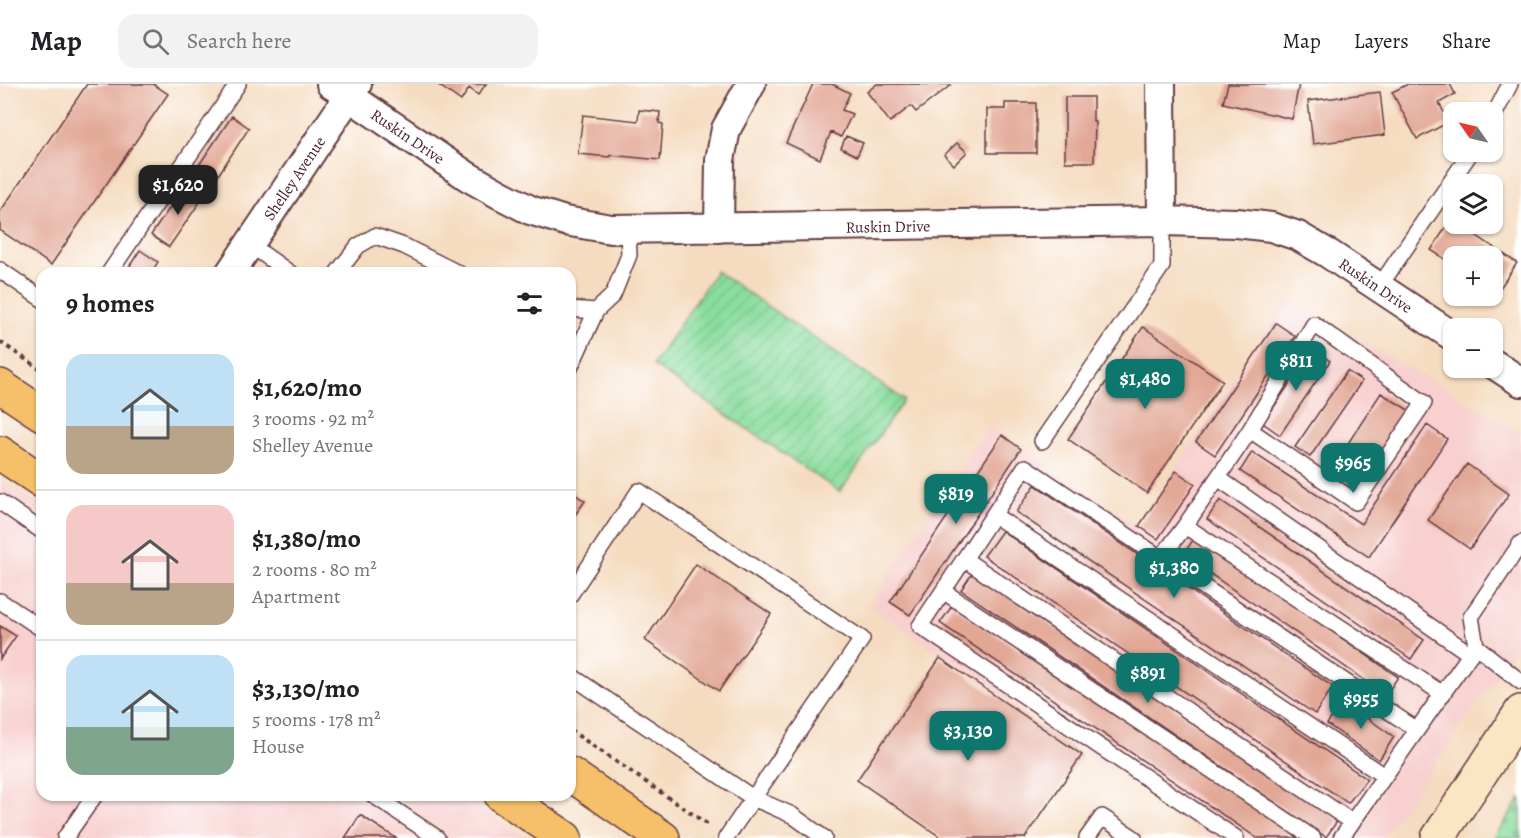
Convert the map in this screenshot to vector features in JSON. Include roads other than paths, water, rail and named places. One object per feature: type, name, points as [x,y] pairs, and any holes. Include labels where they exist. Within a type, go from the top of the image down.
[{"type":"highway","points":[[0,386],[36,410]]},
{"type":"highway","points":[[0,453],[36,477]]},
{"type":"highway","points":[[576,778],[663,838]]},
{"type":"highway","points":[[510,801],[564,838]]},
{"type":"main road","points":[[1438,838],[1521,712]]},
{"type":"street","points":[[719,228],[720,160],[726,129],[751,84]]},
{"type":"street","points":[[1161,84],[1162,221]]},
{"type":"street","name":"Ruskin Drive","points":[[346,88],[466,176],[530,210],[565,221],[611,229],[1162,221],[1237,223],[1271,227],[1298,236],[1329,254],[1443,330]]},
{"type":"street","name":"Shelley Avenue","points":[[234,267],[346,88]]},
{"type":"street","points":[[1503,369],[1520,379]]},
{"type":"lane","points":[[113,267],[238,84]]},
{"type":"lane","points":[[1501,102],[1510,84]]},
{"type":"lane","points":[[1379,287],[1464,162]]},
{"type":"lane","points":[[1042,441],[1162,266],[1162,221]]},
{"type":"lane","points":[[576,355],[596,311],[614,295],[629,255],[628,229]]},
{"type":"lane","points":[[342,267],[358,246],[375,236],[404,246],[446,267]]},
{"type":"lane","points":[[249,244],[282,267]]},
{"type":"lane","points":[[0,270],[36,295]]},
{"type":"lane","points":[[576,309],[596,311]]},
{"type":"lane","points":[[1161,558],[1250,430],[1314,324],[1424,403],[1356,502],[1250,430]]},
{"type":"lane","points":[[1236,838],[920,626],[1025,467],[1417,730]]},
{"type":"lane","points":[[1218,478],[1521,682]]},
{"type":"lane","points":[[576,585],[639,491],[862,639],[727,838]]},
{"type":"lane","points":[[0,502],[36,527]]},
{"type":"lane","points":[[994,515],[1384,776]]},
{"type":"lane","points":[[1185,526],[1443,694]]},
{"type":"lane","points":[[1341,838],[1473,650],[1471,617],[1521,543]]},
{"type":"lane","points":[[964,559],[1352,822]]},
{"type":"lane","points":[[943,591],[1313,838]]},
{"type":"lane","points":[[0,601],[36,625]]},
{"type":"lane","points":[[576,679],[753,798],[792,814],[824,838]]},
{"type":"lane","points":[[65,838],[91,801]]},
{"type":"lane","points":[[382,801],[437,838]]},
{"type":"lane","points":[[1087,838],[1102,817],[1134,838]]}]
